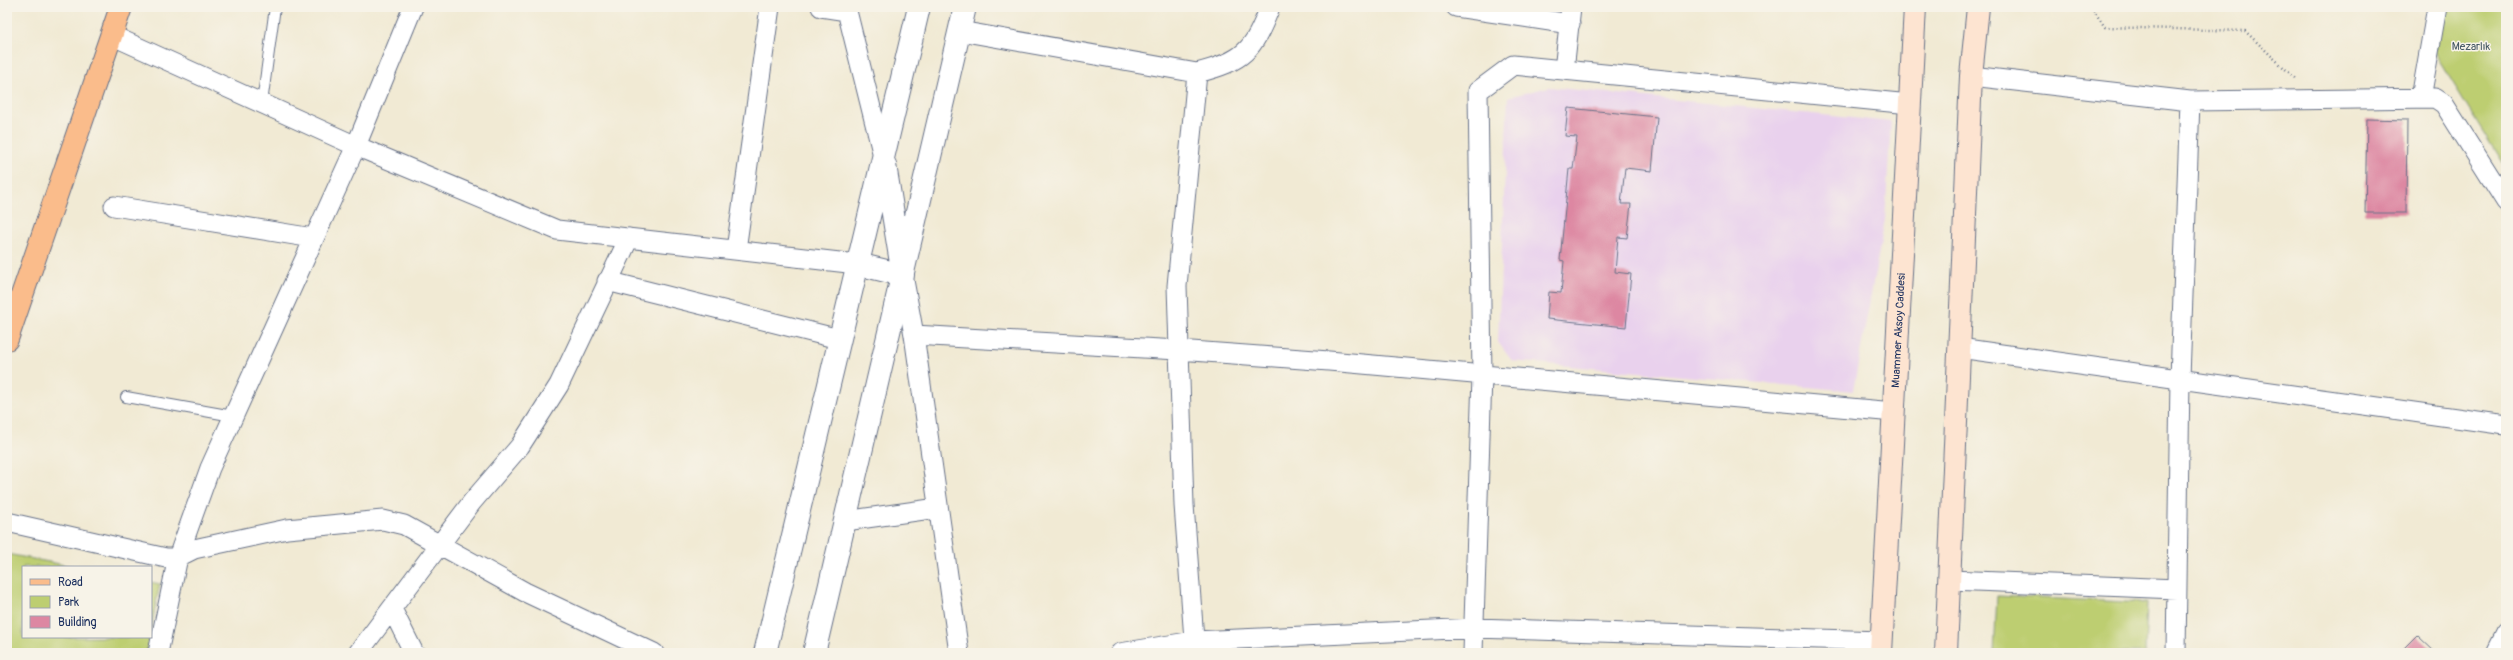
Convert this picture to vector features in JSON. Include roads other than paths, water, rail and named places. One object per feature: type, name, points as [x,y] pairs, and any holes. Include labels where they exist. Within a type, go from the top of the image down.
[{"type":"main road","points":[[7,339],[121,7]]},
{"type":"main road","name":"Muammer Aksoy Caddesi","points":[[1881,647],[1915,7]]},
{"type":"main road","points":[[1946,653],[1971,76],[1978,7]]},
{"type":"street","points":[[158,653],[178,557],[210,468],[356,146],[413,7]]},
{"type":"street","points":[[736,250],[770,7]]},
{"type":"street","points":[[821,7],[847,9],[883,156],[914,335],[959,653]]},
{"type":"street","points":[[765,653],[919,7]]},
{"type":"street","points":[[814,653],[965,7]]},
{"type":"street","points":[[960,31],[1197,73],[1220,67],[1243,53],[1258,38],[1270,7]]},
{"type":"street","points":[[1456,7],[1570,15],[1564,70]]},
{"type":"street","points":[[2421,98],[2437,7]]},
{"type":"street","points":[[111,35],[356,146],[556,230],[857,264],[903,275]]},
{"type":"street","points":[[1473,653],[1482,376],[1478,91],[1513,65],[1910,104]]},
{"type":"street","points":[[1194,647],[1184,505],[1177,286],[1197,73]]},
{"type":"street","points":[[1971,76],[2190,101],[2435,98],[2444,104],[2506,202]]},
{"type":"street","points":[[2176,653],[2180,378],[2190,101]]},
{"type":"street","points":[[114,206],[313,238]]},
{"type":"street","points":[[358,653],[440,545],[520,446],[559,385],[607,281],[629,238]]},
{"type":"street","points":[[607,281],[839,339]]},
{"type":"street","points":[[914,335],[1178,350],[1894,412]]},
{"type":"street","points":[[1959,348],[2506,424]]},
{"type":"street","points":[[845,520],[938,508]]},
{"type":"street","points":[[7,522],[166,558],[178,557],[194,549],[287,529],[383,520],[404,525],[524,592],[642,651]]},
{"type":"street","points":[[1949,580],[2177,589]]},
{"type":"street","points":[[392,609],[414,653]]},
{"type":"street","points":[[1120,653],[1475,628],[1881,647]]},
{"type":"street","points":[[2496,653],[2506,633]]},
{"type":"lane","points":[[262,103],[275,7]]},
{"type":"lane","points":[[126,397],[233,416]]},
{"type":"park label","name":"Mezarlık","points":[[2471,46]]}]
